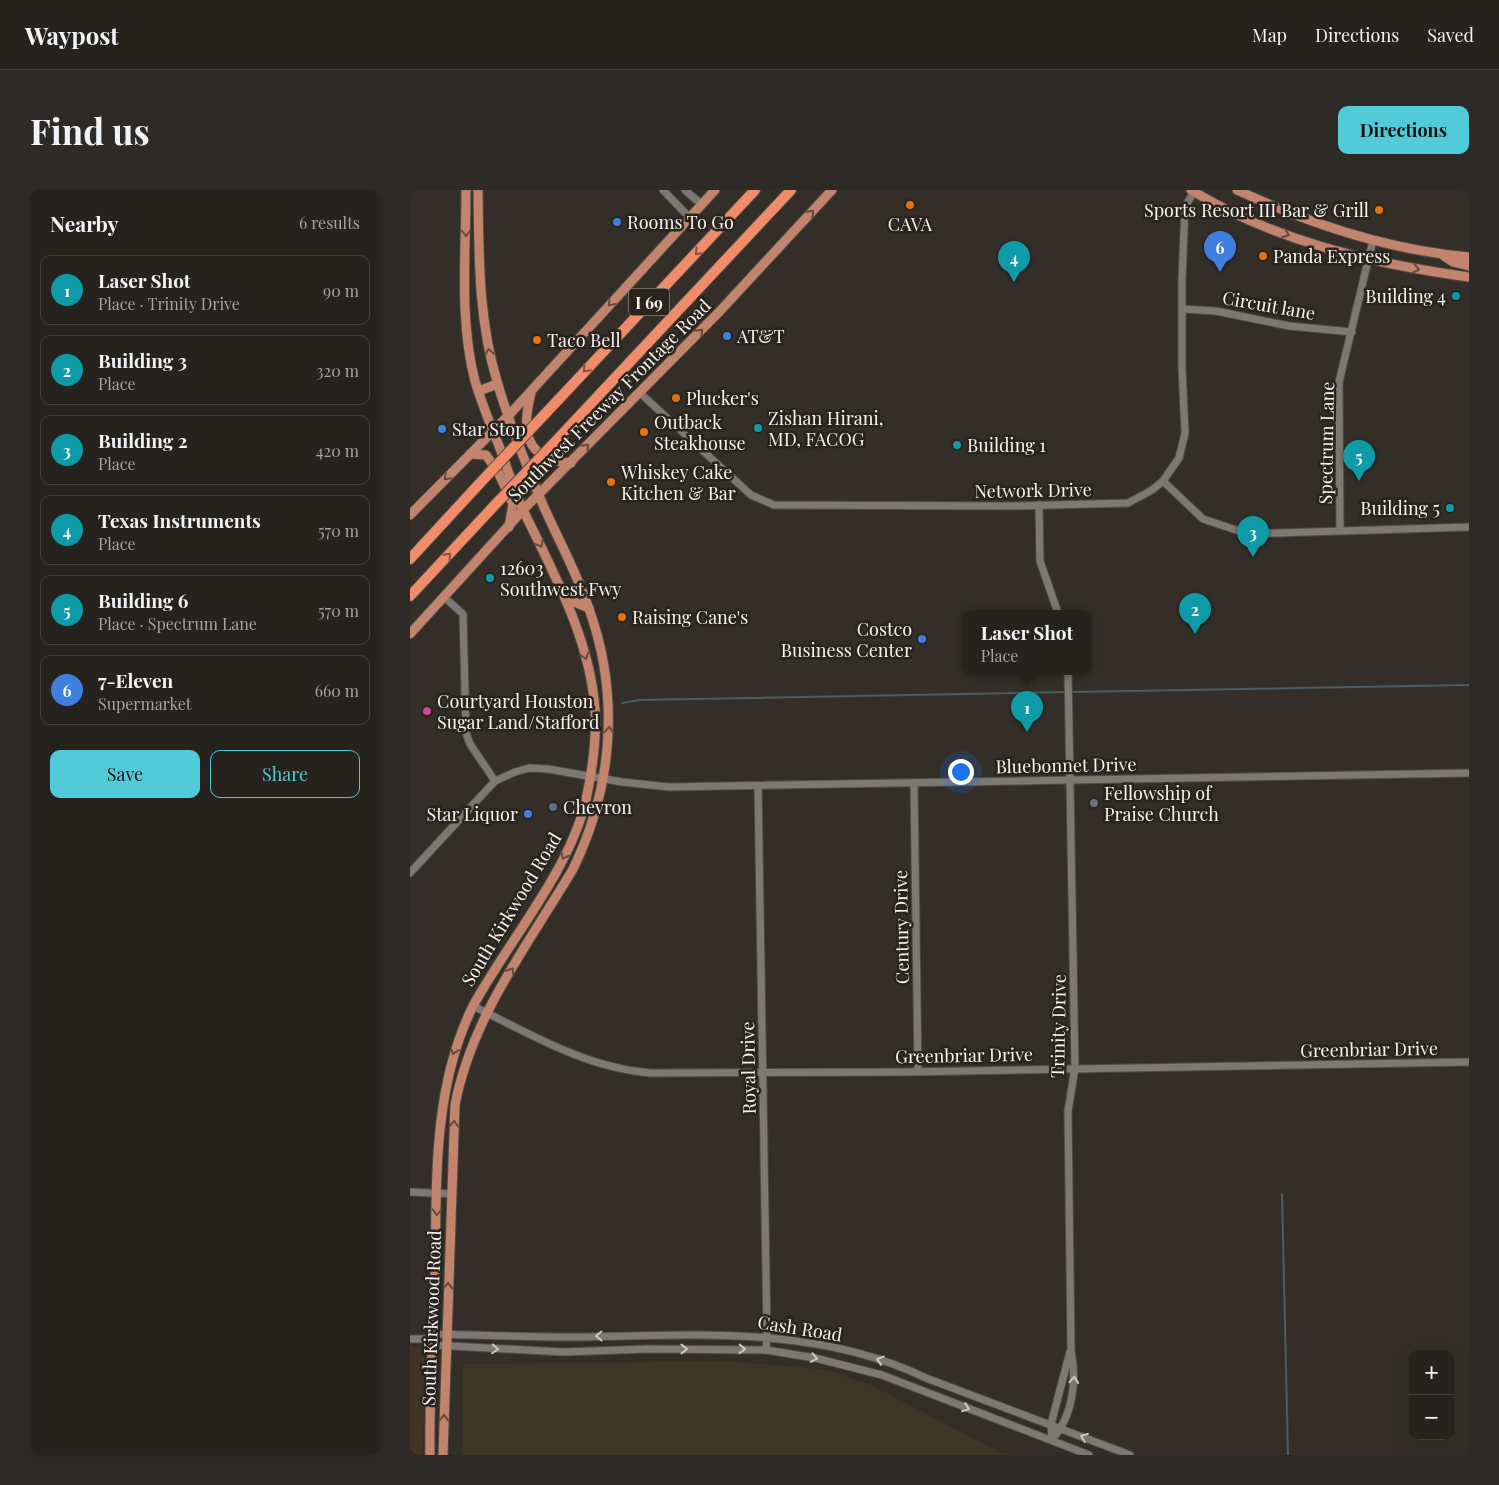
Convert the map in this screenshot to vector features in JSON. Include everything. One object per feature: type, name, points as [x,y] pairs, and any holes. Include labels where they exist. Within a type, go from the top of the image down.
[{"type":"highway","name":"I 69","points":[[410,559],[755,190]]},
{"type":"highway","name":"I 69","points":[[410,596],[791,190]]},
{"type":"main road","name":"South Kirkwood Road","points":[[430,1455],[431,1339],[437,1193],[443,1103],[453,1055],[473,1006],[541,895],[573,837],[584,806],[590,776],[595,726],[592,687],[583,649],[556,579],[523,510],[479,391],[466,326],[466,190]]},
{"type":"main road","name":"South Kirkwood Road","points":[[443,1455],[455,1105],[464,1066],[486,1012],[573,869],[585,843],[604,779],[608,754],[609,704],[598,638],[589,608],[539,494],[497,384],[491,361],[481,301],[478,190]]},
{"type":"main road","points":[[410,515],[509,415],[688,217],[715,190]]},
{"type":"main road","name":"Southwest Freeway Frontage Road","points":[[410,634],[523,510],[720,311],[832,190]]},
{"type":"main road","points":[[1236,190],[1300,217],[1373,240],[1469,257]]},
{"type":"main road","points":[[1193,191],[1236,213],[1288,235],[1340,252],[1422,270],[1469,277]]},
{"type":"main road","points":[[1440,253],[1453,262],[1469,266]]},
{"type":"main road","points":[[479,391],[497,384]]},
{"type":"main road","points":[[531,390],[525,415],[526,434],[532,447],[554,462],[571,463]]},
{"type":"main road","points":[[470,454],[486,455],[498,472],[513,504],[509,527]]},
{"type":"main road","points":[[556,579],[562,582],[574,602],[589,608]]},
{"type":"main road","points":[[568,610],[576,609],[585,614],[592,634],[598,638]]},
{"type":"main road","points":[[573,837],[585,843]]},
{"type":"main road","points":[[541,895],[554,901]]},
{"type":"main road","points":[[443,1103],[455,1105]]},
{"type":"main road","points":[[430,1443],[444,1444]]},
{"type":"street","points":[[663,190],[688,217]]},
{"type":"street","points":[[685,190],[701,204]]},
{"type":"street","name":"Network Drive","points":[[640,393],[754,497],[774,505],[920,507],[1128,503],[1164,481],[1179,458],[1184,433],[1182,309],[1185,207],[1193,191]]},
{"type":"street","name":"Spectrum Lane","points":[[1340,530],[1340,382],[1373,240]]},
{"type":"street","name":"Circuit lane","points":[[1182,309],[1216,311],[1289,326],[1352,332]]},
{"type":"street","points":[[1164,481],[1203,519],[1248,534],[1469,527]]},
{"type":"street","points":[[1039,505],[1040,561],[1057,610]]},
{"type":"street","points":[[410,873],[495,781],[470,744],[466,733],[464,614],[444,597]]},
{"type":"street","name":"Trinity Drive","points":[[1052,1440],[1062,1428],[1074,1381],[1071,1350],[1068,1111],[1075,1068],[1068,675]]},
{"type":"street","name":"Bluebonnet Drive","points":[[495,781],[514,772],[529,768],[548,769],[604,779],[670,787],[1469,773]]},
{"type":"street","name":"Century Drive","points":[[914,783],[918,1072]]},
{"type":"street","name":"Royal Drive","points":[[758,786],[768,1336],[766,1350]]},
{"type":"street","name":"Greenbriar Drive","points":[[473,1006],[574,1055],[630,1070],[663,1074],[918,1072],[1469,1062]]},
{"type":"street","points":[[410,1192],[452,1194]]},
{"type":"street","name":"Cash Road","points":[[431,1339],[447,1334],[516,1338],[768,1336],[831,1346],[903,1367],[926,1378],[1130,1455]]},
{"type":"street","points":[[648,1336],[648,1349]]},
{"type":"street","points":[[410,1339],[431,1339]]},
{"type":"street","name":"Cash Road","points":[[431,1339],[446,1345],[563,1352],[648,1349],[766,1350],[855,1367],[882,1375],[1089,1455]]},
{"type":"street","name":"Trinity Drive","points":[[1052,1440],[1051,1424],[1071,1350]]},
{"type":"street","points":[[855,1367],[859,1354]]},
{"type":"street","points":[[920,1391],[926,1378]]},
{"type":"shaded area","points":[[410,1346],[425,1348],[423,1455],[410,1455]]},
{"type":"shaded area","points":[[729,1361],[828,1370],[871,1385],[1005,1455],[463,1455],[463,1364]]},
{"type":"waterway","points":[[1071,692],[1469,685]]},
{"type":"waterway","points":[[622,703],[639,700],[1067,692]]},
{"type":"waterway","points":[[1282,1194],[1288,1455]]},
{"type":"place","name":"CAVA","points":[[910,205]]},
{"type":"place","name":"Sports Resort III Bar & Grill","points":[[1379,210]]},
{"type":"place","name":"Rooms To Go","points":[[617,222]]},
{"type":"place","name":"Panda Express","points":[[1263,256]]},
{"type":"place","name":"7-Eleven","points":[[1220,272]]},
{"type":"place","name":"Texas Instruments","points":[[1014,282]]},
{"type":"place","name":"Building 4","points":[[1456,296]]},
{"type":"place","name":"AT&T","points":[[727,336]]},
{"type":"place","name":"Taco Bell","points":[[537,340]]},
{"type":"place","name":"Plucker's","points":[[676,398]]},
{"type":"place","name":"Zishan Hirani, MD, FACOG","points":[[758,428]]},
{"type":"place","name":"Star Stop","points":[[442,429]]},
{"type":"place","name":"Outback Steakhouse","points":[[644,432]]},
{"type":"place","name":"Building 1","points":[[957,445]]},
{"type":"place","name":"Building 6","points":[[1359,481]]},
{"type":"place","name":"Whiskey Cake Kitchen & Bar","points":[[611,482]]},
{"type":"place","name":"Building 5","points":[[1450,508]]},
{"type":"place","name":"Building 2","points":[[1253,557]]},
{"type":"place","name":"12603 Southwest Fwy","points":[[490,578]]},
{"type":"place","name":"Raising Cane's","points":[[622,617]]},
{"type":"place","name":"Building 3","points":[[1195,634]]},
{"type":"place","name":"Costco Business Center","points":[[922,639]]},
{"type":"place","name":"Courtyard Houston Sugar Land/Stafford","points":[[427,711]]},
{"type":"place","name":"Laser Shot","points":[[1027,732]]},
{"type":"place","name":"Fellowship of Praise Church","points":[[1094,803]]},
{"type":"place","name":"Chevron","points":[[553,807]]},
{"type":"place","name":"Star Liquor","points":[[528,814]]}]
